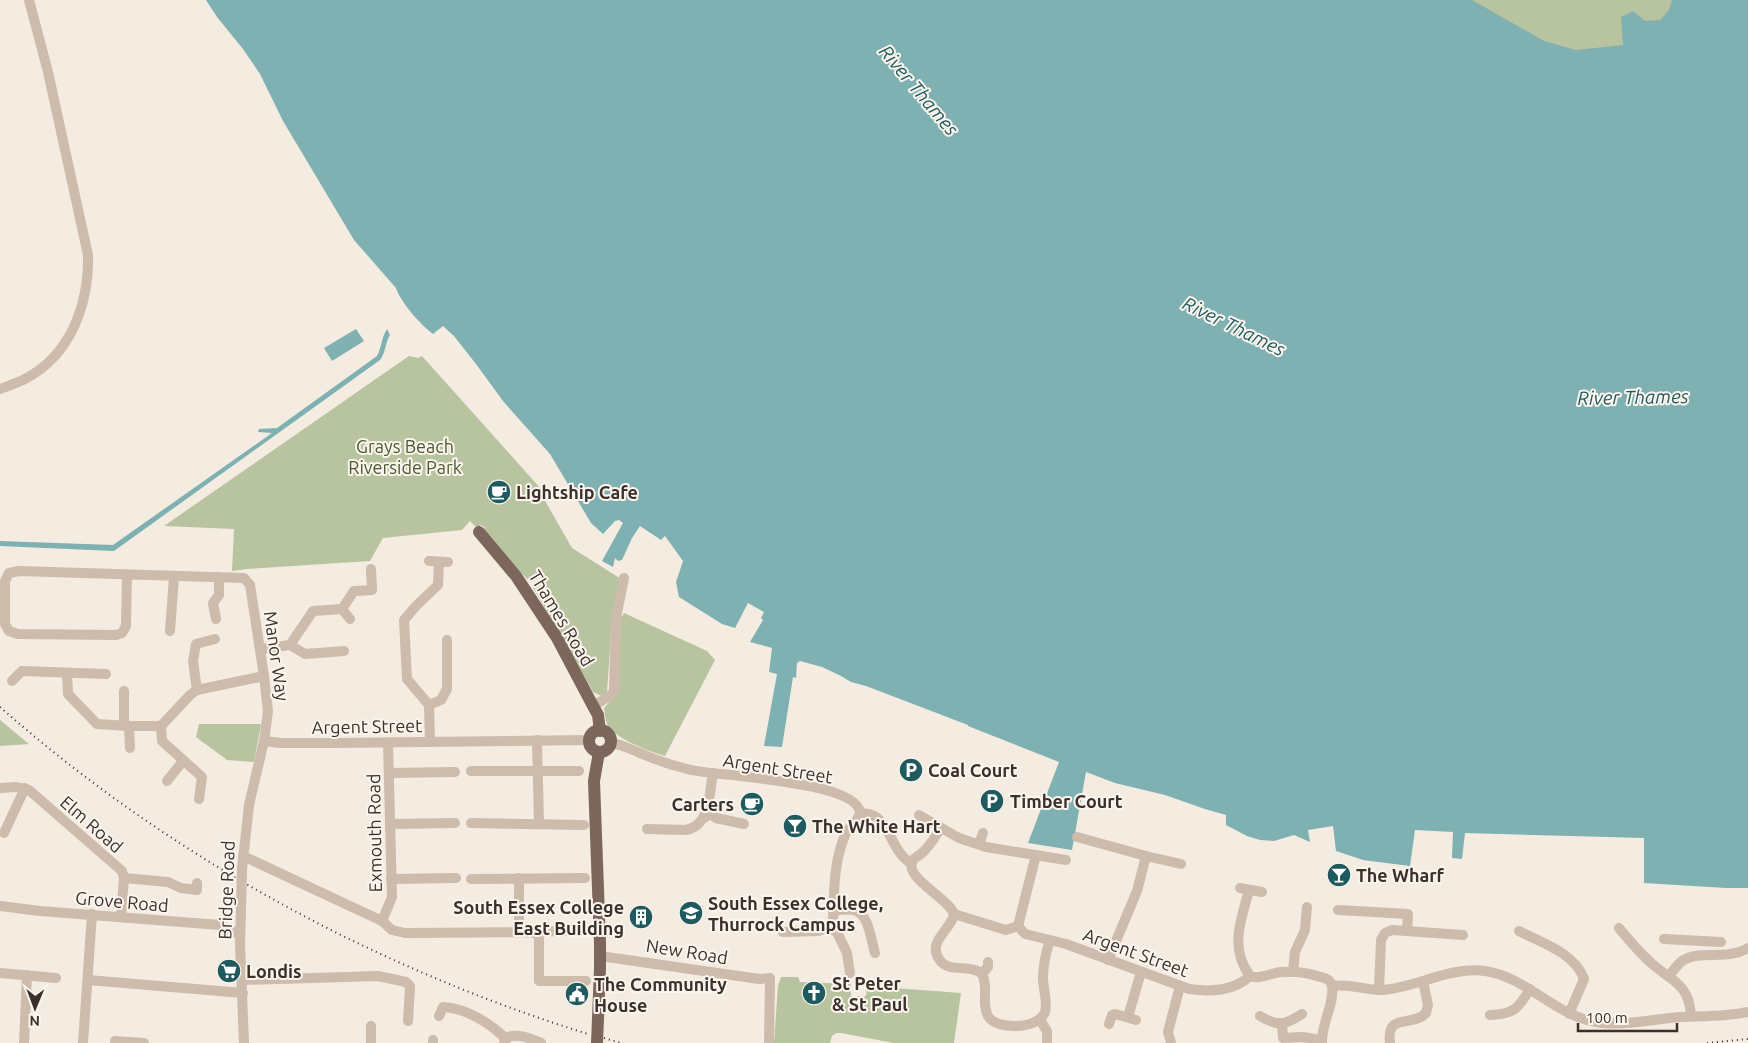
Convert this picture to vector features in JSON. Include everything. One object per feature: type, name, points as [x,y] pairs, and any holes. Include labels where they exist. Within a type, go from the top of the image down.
[{"type":"main road","name":"Thames Road","points":[[479,532],[516,576],[550,627],[594,706],[598,715],[600,731]]},
{"type":"main road","points":[[600,731],[608,734],[611,743],[608,749],[599,752],[593,749],[590,740],[592,735],[600,731]]},
{"type":"main road","points":[[597,1043],[600,962],[594,781],[599,752]]},
{"type":"street","points":[[0,389],[25,379],[54,356],[72,332],[78,320],[86,297],[88,276],[88,255],[84,235],[48,72],[29,0]]},
{"type":"street","points":[[430,742],[429,705],[407,679],[404,620],[438,585],[439,561]]},
{"type":"street","points":[[342,609],[354,591],[372,590],[371,569]]},
{"type":"street","points":[[127,575],[126,626],[122,633],[116,635],[18,634],[9,631],[5,624],[5,581],[10,573],[19,571],[219,577],[219,594],[213,603],[216,619]]},
{"type":"street","points":[[170,631],[174,577]]},
{"type":"street","name":"Manor Way","points":[[219,577],[244,578],[250,585],[268,711],[264,741]]},
{"type":"street","points":[[594,706],[610,696],[614,691],[616,618],[624,578]]},
{"type":"street","points":[[342,609],[350,619]]},
{"type":"street","points":[[290,645],[313,611],[342,609]]},
{"type":"street","points":[[197,690],[193,661],[196,644],[215,639]]},
{"type":"street","points":[[429,705],[441,700],[446,689],[447,640]]},
{"type":"street","points":[[260,649],[290,645],[305,654],[344,651]]},
{"type":"street","points":[[12,680],[22,671],[106,674]]},
{"type":"street","points":[[67,673],[68,694],[97,724],[161,726]]},
{"type":"street","points":[[199,799],[202,777],[162,741],[161,726],[197,690],[264,676]]},
{"type":"street","points":[[124,691],[126,726],[130,748]]},
{"type":"street","points":[[537,740],[539,824]]},
{"type":"street","name":"Argent Street","points":[[264,741],[280,743],[388,743],[590,740]]},
{"type":"street","name":"Bridge Road","points":[[244,1043],[240,934],[242,869],[248,805],[264,741]]},
{"type":"street","name":"Exmouth Road","points":[[382,921],[392,897],[388,743]]},
{"type":"street","name":"Argent Street","points":[[611,743],[625,746],[690,770],[774,780],[832,791],[856,802],[860,813],[872,815],[879,820],[899,853],[911,863],[911,870],[914,874],[950,906],[954,914],[1006,930],[1018,926],[1025,934],[1050,940],[1180,986],[1198,990],[1216,990],[1237,985],[1250,976],[1257,978],[1273,973],[1304,972],[1326,978],[1331,982],[1332,986],[1342,984],[1380,990],[1461,972],[1484,971],[1509,977],[1569,1014],[1589,1021],[1606,1024],[1618,1025],[1691,1016],[1748,1012]]},
{"type":"street","points":[[167,781],[183,761]]},
{"type":"street","points":[[471,771],[580,771]]},
{"type":"street","points":[[389,773],[454,772]]},
{"type":"street","points":[[706,824],[713,773]]},
{"type":"street","points":[[0,788],[25,788],[4,833]]},
{"type":"street","name":"Elm Road","points":[[25,788],[122,871],[124,878],[121,916]]},
{"type":"street","points":[[707,811],[716,818],[744,824]]},
{"type":"street","points":[[647,829],[692,829],[699,823],[707,811]]},
{"type":"street","points":[[783,932],[819,931],[833,925],[835,866],[845,834],[859,817],[860,813]]},
{"type":"street","points":[[919,814],[960,838],[992,849],[1066,860]]},
{"type":"street","points":[[390,824],[455,823]]},
{"type":"street","points":[[471,823],[584,824]]},
{"type":"street","points":[[911,863],[913,859],[932,843],[941,828]]},
{"type":"street","points":[[979,844],[983,833]]},
{"type":"street","points":[[1077,837],[1181,864]]},
{"type":"street","points":[[1018,926],[1036,855]]},
{"type":"street","points":[[243,856],[382,921],[392,930],[405,933],[586,930]]},
{"type":"street","points":[[1108,960],[1137,892],[1146,856]]},
{"type":"street","points":[[124,878],[168,882],[181,888],[197,890],[198,883]]},
{"type":"street","points":[[392,879],[456,878]]},
{"type":"street","points":[[519,878],[519,932]]},
{"type":"street","points":[[472,879],[585,878]]},
{"type":"street","points":[[1250,976],[1237,940],[1245,889],[1262,892]]},
{"type":"street","name":"Grove Road","points":[[0,906],[220,925],[240,934]]},
{"type":"street","points":[[1294,972],[1295,952],[1305,930],[1307,907]]},
{"type":"street","points":[[833,911],[851,910],[859,912],[877,942],[875,953]]},
{"type":"street","points":[[1338,910],[1408,914],[1406,930]]},
{"type":"street","points":[[83,1043],[92,914]]},
{"type":"street","points":[[954,914],[952,920],[938,939],[936,955],[947,966],[972,968],[982,974],[986,985],[986,1012],[993,1022],[1007,1026],[1032,1024],[1040,1020],[1046,1010],[1043,970],[1050,940]]},
{"type":"street","points":[[827,928],[837,932],[847,953],[850,973]]},
{"type":"street","points":[[1619,928],[1646,959],[1681,986],[1689,1000],[1691,1016]]},
{"type":"street","points":[[1380,990],[1381,940],[1385,933],[1392,930],[1406,930],[1464,935]]},
{"type":"street","points":[[1520,931],[1567,956],[1582,972],[1584,979],[1569,1014]]},
{"type":"street","points":[[531,932],[537,934],[539,939],[539,981],[586,981]]},
{"type":"street","points":[[1664,939],[1721,942]]},
{"type":"street","points":[[1690,940],[1690,958]]},
{"type":"street","points":[[1669,976],[1678,964],[1690,958],[1734,954],[1748,948]]},
{"type":"street","name":"New Road","points":[[600,962],[759,979],[770,978],[769,1043]]},
{"type":"street","points":[[982,974],[988,967],[988,962]]},
{"type":"street","points":[[1109,1024],[1112,1016],[1115,1014],[1132,1018],[1141,972]]},
{"type":"street","points":[[0,973],[56,978]]},
{"type":"street","points":[[24,1043],[27,975]]},
{"type":"street","points":[[243,980],[378,976],[406,982],[410,986],[408,1021]]},
{"type":"street","points":[[88,980],[243,993]]},
{"type":"street","points":[[1390,1043],[1390,1029],[1394,1025],[1400,1022],[1417,1020],[1426,1013],[1428,1005],[1424,981]]},
{"type":"street","points":[[1171,1043],[1168,1032],[1180,986]]},
{"type":"street","points":[[1282,1023],[1283,1038],[1302,1037],[1322,1042],[1324,1023],[1332,996],[1332,986]]},
{"type":"street","points":[[1490,1015],[1513,1011],[1522,1003],[1530,989]]},
{"type":"street","points":[[438,1016],[443,1007],[449,1007],[475,1016],[494,1027],[505,1041],[510,1035],[520,1040],[525,1037],[541,1043]]},
{"type":"street","points":[[1260,1016],[1272,1023],[1282,1023],[1291,1021],[1302,1014]]},
{"type":"street","points":[[1040,1020],[1047,1031],[1047,1043]]},
{"type":"street","points":[[370,1026],[371,1043]]},
{"type":"street","points":[[115,1041],[144,1043]]},
{"type":"green space","points":[[1369,0],[1748,0],[1703,84]]},
{"type":"green space","name":"Grays Beach Riverside Park","points":[[409,356],[418,358],[422,356],[541,489],[544,499],[572,548],[621,579],[612,617],[607,693],[601,696],[593,692],[532,586],[536,581],[543,579],[541,573],[527,579],[481,532],[485,528],[481,525],[477,528],[470,521],[462,530],[383,538],[370,561],[232,571],[234,529],[164,526]]},
{"type":"green space","points":[[624,613],[707,651],[715,660],[665,756],[642,748],[617,735],[606,722],[604,708],[618,693],[621,618]]},
{"type":"green space","points":[[0,720],[29,744],[0,746]]},
{"type":"green space","points":[[199,724],[261,724],[254,762],[227,760],[196,737]]},
{"type":"green space","points":[[781,977],[798,977],[800,982],[851,984],[851,996],[866,996],[867,986],[961,993],[954,1043],[894,1043],[836,1033],[832,1036],[830,1043],[774,1043],[778,986]]},
{"type":"water","name":"River Thames","points":[[206,0],[1472,0],[1544,41],[1576,50],[1623,45],[1621,17],[1633,11],[1645,21],[1660,20],[1669,10],[1672,0],[1748,0],[1748,888],[1644,883],[1644,838],[1465,833],[1462,859],[1452,858],[1453,832],[1415,830],[1410,866],[1363,860],[1336,851],[1333,826],[1308,830],[1310,842],[1294,835],[1274,841],[1260,840],[1247,836],[1226,825],[1226,815],[1165,795],[1115,783],[1086,772],[1072,850],[1028,843],[1059,762],[968,725],[851,682],[822,667],[800,661],[797,663],[796,678],[793,677],[782,747],[764,746],[777,674],[769,672],[772,648],[750,642],[763,620],[761,618],[764,612],[748,603],[735,628],[722,624],[679,597],[676,582],[683,561],[665,536],[661,540],[640,526],[622,560],[618,561],[615,558],[613,567],[602,561],[623,523],[619,520],[615,521],[603,534],[591,523],[550,454],[503,401],[454,336],[443,326],[433,334],[412,313],[396,288],[354,240],[283,121],[260,74]]},
{"type":"water","points":[[356,329],[364,341],[332,361],[324,348]]},
{"type":"water","points":[[387,329],[390,335],[380,360],[114,551],[0,546],[0,541],[113,545],[272,433],[258,432],[259,429],[277,428],[377,356]]},
{"type":"railway","points":[[0,707],[65,761],[133,812],[204,858],[277,901],[352,940],[429,976],[508,1007],[588,1034]]},
{"type":"railway","points":[[604,1038],[621,1043]]},
{"type":"railway","points":[[1707,1043],[1748,1039]]},
{"type":"place","name":"Lightship Cafe","points":[[499,492]]},
{"type":"place","name":"Coal Court","points":[[911,770]]},
{"type":"place","name":"Timber Court","points":[[992,801]]},
{"type":"place","name":"Carters","points":[[752,804]]},
{"type":"place","name":"The White Hart","points":[[795,826]]},
{"type":"place","name":"The Wharf","points":[[1339,875]]},
{"type":"place","name":"South Essex College, Thurrock Campus","points":[[691,913]]},
{"type":"place","name":"South Essex College East Building","points":[[641,917]]},
{"type":"place","name":"Londis","points":[[229,971]]},
{"type":"place","name":"St Peter & St Paul","points":[[814,993]]},
{"type":"place","name":"The Community House","points":[[577,994]]}]
